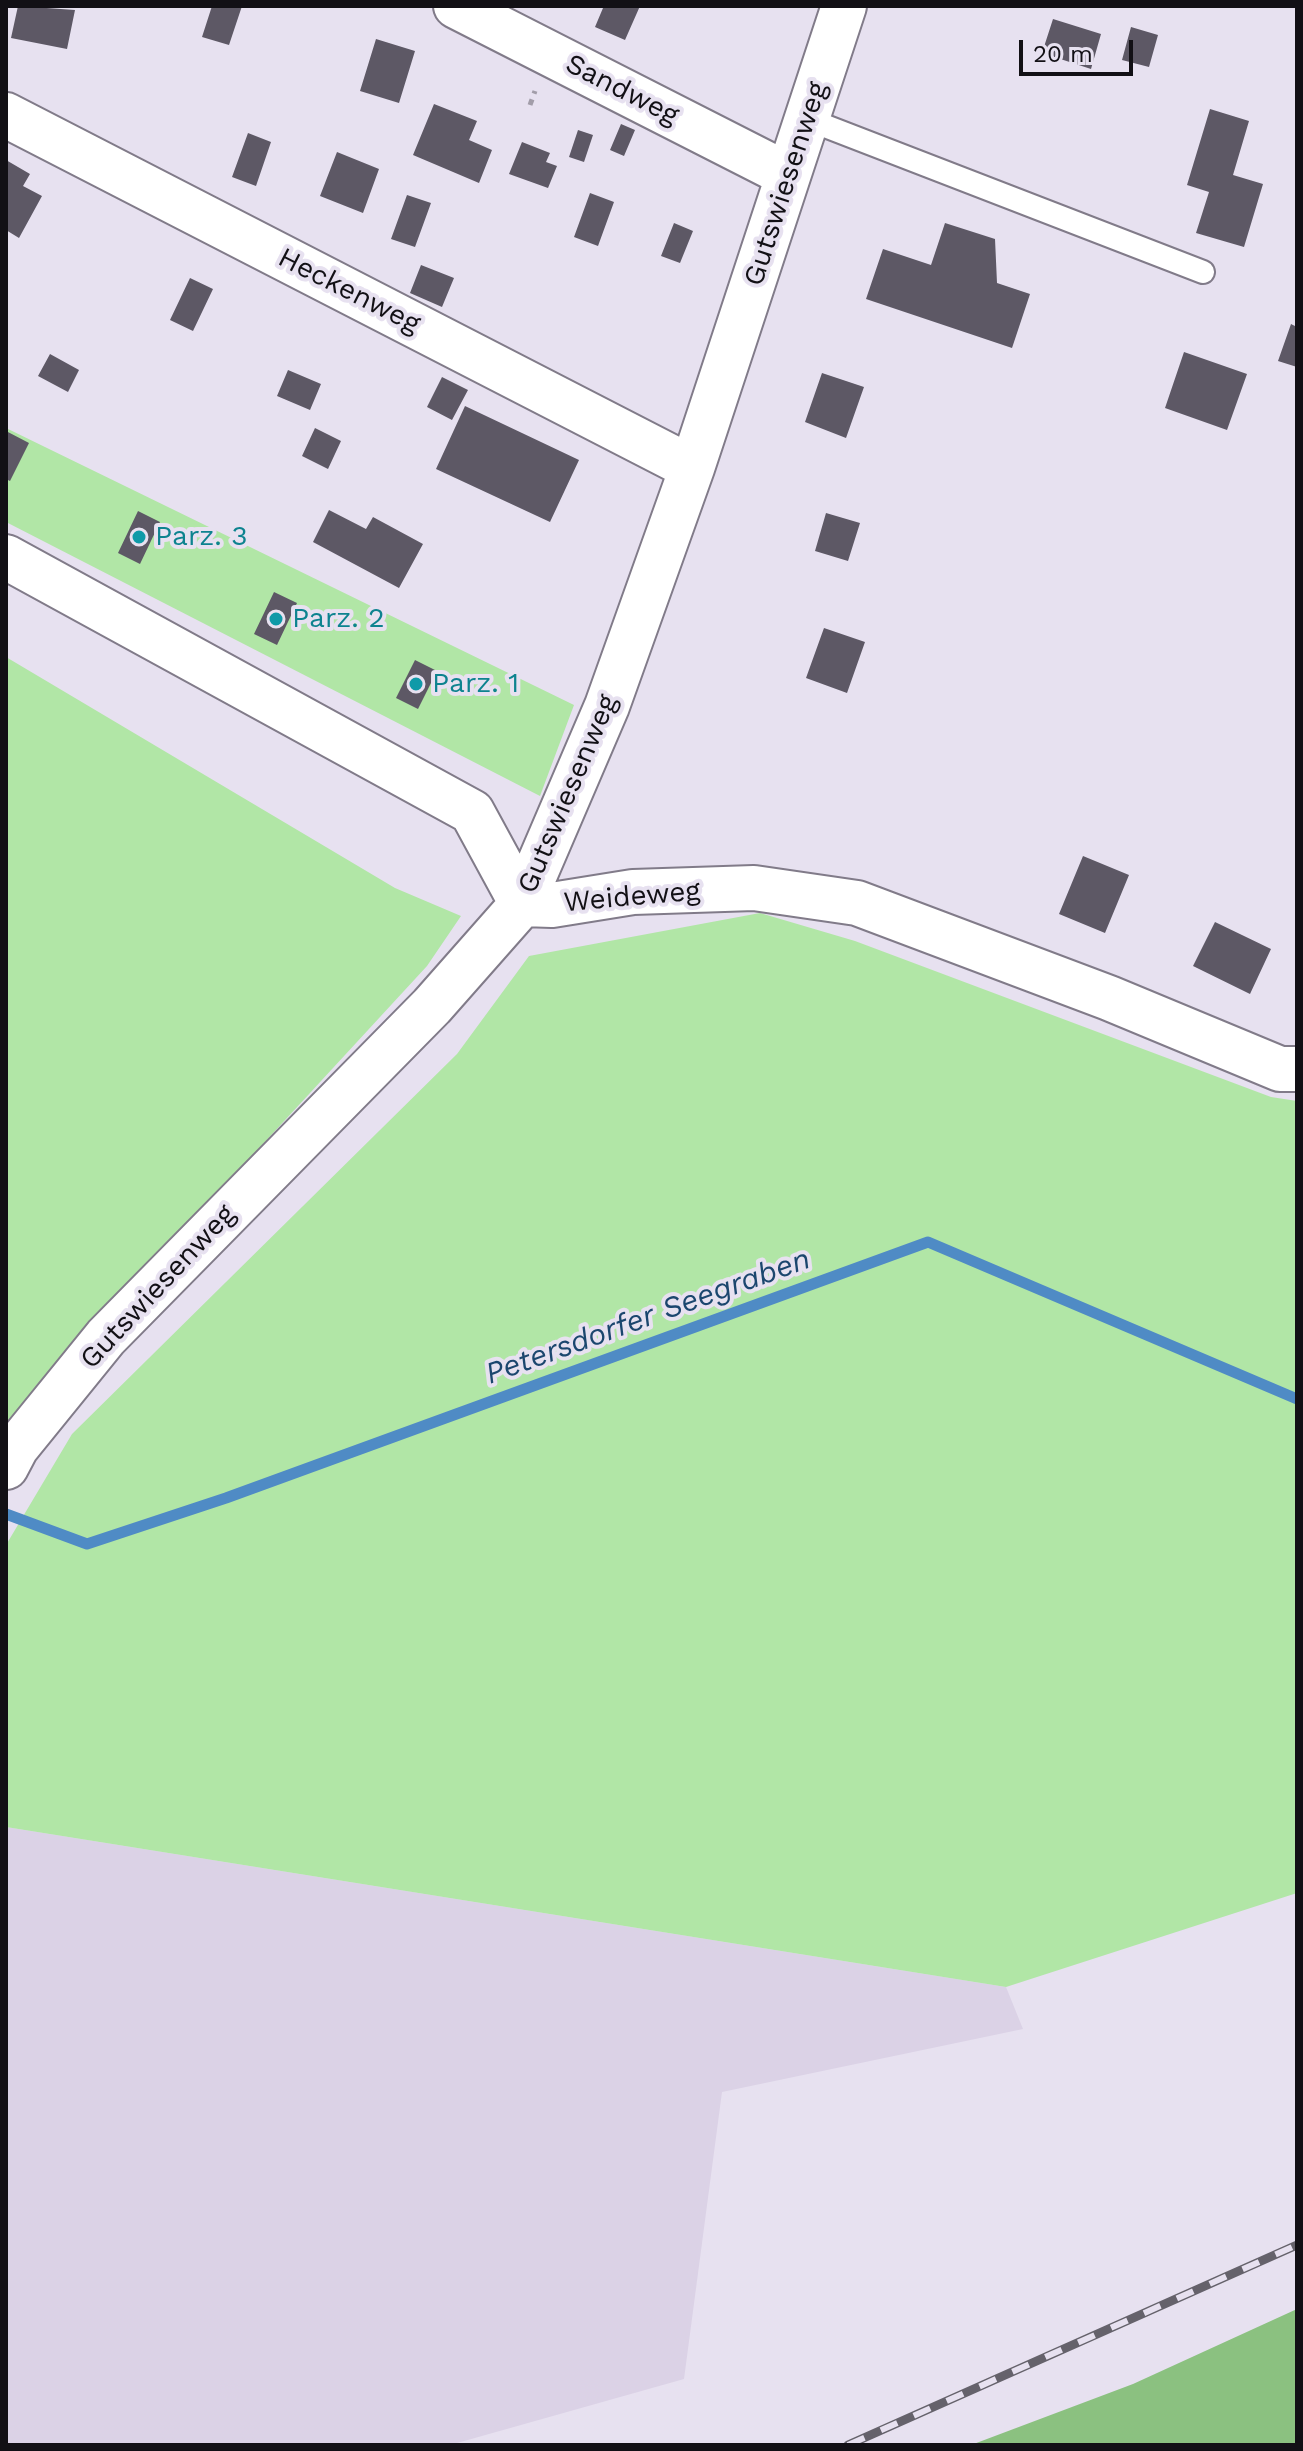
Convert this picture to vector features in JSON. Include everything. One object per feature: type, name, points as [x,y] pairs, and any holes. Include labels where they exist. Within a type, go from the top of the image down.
[{"type":"street","name":"Sandweg","points":[[456,6],[788,175]]},
{"type":"street","name":"Gutswiesenweg","points":[[6,1467],[16,1448],[106,1337],[432,1006],[522,904],[607,706],[692,468],[844,6]]},
{"type":"street","name":"Heckenweg","points":[[6,115],[692,468]]},
{"type":"street","name":"Weideweg","points":[[6,557],[472,812],[522,904],[552,905],[633,892],[754,888],[857,903],[1109,998],[1280,1069],[1297,1069]]},
{"type":"lane","points":[[807,119],[1203,272]]},
{"type":"shaded area","points":[[6,1827],[1006,1987],[1023,2029],[722,2092],[684,2379],[450,2445],[6,2445]]},
{"type":"green space","points":[[6,428],[574,705],[540,796],[6,522]]},
{"type":"green space","points":[[6,657],[395,888],[461,916],[427,966],[204,1208],[73,1341],[6,1427]]},
{"type":"green space","points":[[760,913],[855,941],[1271,1097],[1297,1101],[1297,1893],[1006,1987],[6,1827],[6,1545],[72,1434],[457,1054],[529,956]]},
{"type":"green space","points":[[1297,2309],[1297,2445],[971,2445],[1133,2384]]},
{"type":"building","points":[[18,6],[75,10],[67,49],[11,38]]},
{"type":"building","points":[[212,6],[242,6],[229,45],[202,37]]},
{"type":"building","points":[[598,6],[640,6],[625,40],[595,27],[603,8]]},
{"type":"building","points":[[1053,19],[1101,34],[1091,69],[1042,53]]},
{"type":"building","points":[[1131,27],[1158,35],[1149,67],[1122,60]]},
{"type":"building","points":[[376,39],[415,51],[399,103],[360,91]]},
{"type":"building","points":[[434,104],[477,121],[469,140],[492,150],[479,183],[413,155]]},
{"type":"building","points":[[1210,109],[1249,121],[1233,175],[1263,184],[1244,247],[1196,233],[1209,192],[1187,185]]},
{"type":"building","points":[[621,124],[635,130],[624,156],[610,150]]},
{"type":"building","points":[[578,130],[593,135],[584,162],[569,157]]},
{"type":"building","points":[[248,133],[271,142],[256,186],[232,177]]},
{"type":"building","points":[[522,142],[550,153],[546,162],[557,166],[548,188],[509,174]]},
{"type":"building","points":[[337,152],[379,169],[363,213],[320,196]]},
{"type":"building","points":[[6,160],[30,174],[23,186],[42,196],[19,238],[6,230]]},
{"type":"building","points":[[590,193],[614,202],[598,246],[574,237]]},
{"type":"building","points":[[407,195],[431,203],[415,247],[391,239]]},
{"type":"building","points":[[674,223],[693,231],[680,263],[661,256]]},
{"type":"building","points":[[945,223],[995,239],[997,283],[1030,294],[1012,348],[866,299],[883,249],[931,265]]},
{"type":"building","points":[[421,265],[454,278],[442,307],[410,293]]},
{"type":"building","points":[[190,278],[213,289],[193,331],[170,320]]},
{"type":"building","points":[[1291,324],[1297,327],[1297,367],[1278,361]]},
{"type":"building","points":[[1184,352],[1247,374],[1227,430],[1165,408]]},
{"type":"building","points":[[50,354],[79,370],[68,392],[38,376]]},
{"type":"building","points":[[288,370],[321,384],[310,410],[277,396]]},
{"type":"building","points":[[822,373],[864,387],[846,438],[805,422]]},
{"type":"building","points":[[442,377],[468,390],[452,420],[427,407]]},
{"type":"building","points":[[465,406],[579,460],[550,522],[436,469]]},
{"type":"building","points":[[315,428],[341,441],[328,469],[302,456]]},
{"type":"building","points":[[6,431],[29,443],[10,481],[6,479]]},
{"type":"building","points":[[329,510],[366,529],[373,517],[423,544],[399,588],[313,542]]},
{"type":"building","name":"Parz. 3","points":[[138,511],[160,522],[140,564],[118,553]]},
{"type":"building","points":[[826,513],[860,523],[848,561],[815,551]]},
{"type":"building","name":"Parz. 2","points":[[274,592],[297,603],[277,645],[254,634]]},
{"type":"building","points":[[824,628],[865,642],[847,693],[806,678]]},
{"type":"building","name":"Parz. 1","points":[[415,660],[437,671],[418,709],[396,698]]},
{"type":"building","points":[[1083,856],[1129,875],[1105,933],[1059,914]]},
{"type":"building","points":[[1215,922],[1271,949],[1250,994],[1193,966]]},
{"type":"waterway","name":"Petersdorfer Seegraben","points":[[6,1514],[87,1544],[226,1498],[928,1242],[1297,1399]]},
{"type":"railway","points":[[848,2445],[1297,2245]]},
{"type":"place","name":"Parz. 3","points":[[139,537]]},
{"type":"place","name":"Parz. 2","points":[[276,619]]},
{"type":"place","name":"Parz. 1","points":[[416,684]]}]
